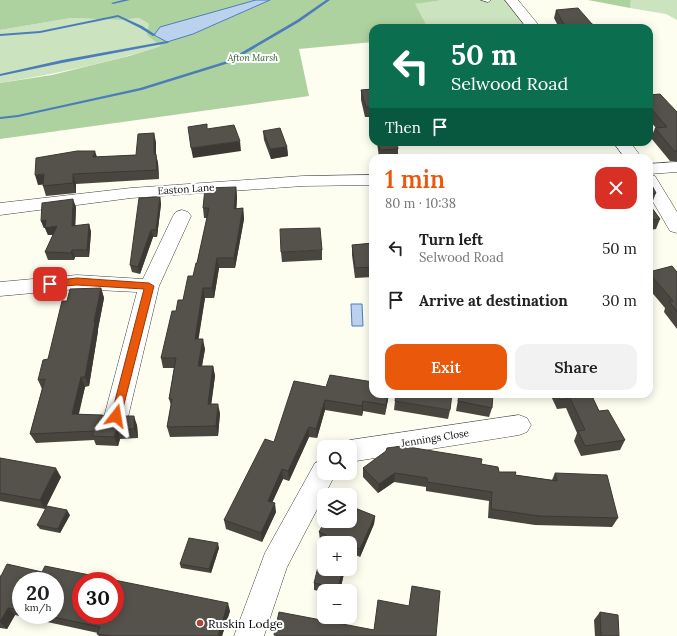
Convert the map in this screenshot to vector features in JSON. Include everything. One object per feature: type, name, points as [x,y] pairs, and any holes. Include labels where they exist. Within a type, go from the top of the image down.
[{"type":"street","points":[[511,0],[531,24]]},
{"type":"street","points":[[624,146],[631,154]]},
{"type":"street","points":[[653,170],[677,167]]},
{"type":"street","name":"Easton Lane","points":[[0,210],[131,193],[303,181],[369,180]]},
{"type":"street","points":[[653,187],[677,227]]},
{"type":"street","points":[[116,416],[149,286],[182,216]]},
{"type":"street","points":[[0,289],[77,282],[149,286]]},
{"type":"street","name":"Jennings Close","points":[[357,450],[519,424]]},
{"type":"street","points":[[248,636],[275,562],[319,480]]},
{"type":"green space","name":"Afton Marsh","points":[[0,0],[256,0],[161,27],[193,34],[270,0],[443,0],[415,4],[426,24],[369,24],[369,42],[299,49],[309,96],[0,139],[0,83],[52,75],[129,56],[161,46],[147,35],[149,24],[139,18],[121,20],[71,18],[0,30]]},
{"type":"green space","points":[[443,0],[507,0],[527,24],[426,24],[414,4]]},
{"type":"green space","points":[[588,0],[631,0],[630,8]]},
{"type":"green space","points":[[631,0],[677,0],[677,20],[666,14],[630,8]]},
{"type":"green space","points":[[71,18],[121,20],[139,18],[149,24],[161,46],[81,68],[0,83],[0,30]]},
{"type":"water","points":[[256,0],[270,0],[193,34],[167,42],[154,35],[160,27]]},
{"type":"water","points":[[351,304],[362,304],[363,326],[352,326]]},
{"type":"building","points":[[578,8],[592,24],[564,24],[556,10]]},
{"type":"building","points":[[369,89],[369,107],[366,107],[361,90]]},
{"type":"building","points":[[660,94],[677,112],[677,151],[674,151],[655,128],[667,127],[653,111],[653,95]]},
{"type":"building","points":[[207,124],[207,129],[234,125],[240,141],[191,148],[188,127]]},
{"type":"building","points":[[280,128],[287,147],[270,149],[263,131]]},
{"type":"building","points":[[154,133],[154,154],[156,154],[157,170],[73,174],[73,183],[43,186],[44,174],[35,175],[36,158],[77,151],[95,151],[93,157],[136,155],[138,134]]},
{"type":"building","points":[[380,146],[398,146],[398,149],[380,150]]},
{"type":"building","points":[[236,187],[234,209],[243,208],[234,258],[217,258],[212,288],[203,288],[195,339],[203,339],[198,366],[213,366],[208,404],[218,404],[216,426],[167,427],[172,399],[169,399],[176,358],[161,358],[172,311],[176,311],[178,300],[183,300],[188,276],[193,276],[197,263],[209,208],[203,208],[205,188]]},
{"type":"building","points":[[160,197],[156,230],[151,230],[138,267],[130,265],[139,198]]},
{"type":"building","points":[[73,199],[72,226],[89,224],[87,250],[72,250],[71,253],[45,252],[57,226],[45,228],[46,220],[41,221],[42,203]]},
{"type":"building","points":[[653,209],[660,219],[653,220]]},
{"type":"building","points":[[320,228],[322,250],[281,252],[280,229]]},
{"type":"building","points":[[369,243],[369,267],[355,268],[352,245]]},
{"type":"building","points":[[672,266],[677,272],[677,312],[669,301],[673,301],[653,278],[653,271]]},
{"type":"building","points":[[101,288],[85,377],[81,377],[72,414],[102,415],[112,419],[122,416],[134,416],[134,429],[117,429],[114,437],[92,436],[94,431],[30,434],[45,379],[38,380],[43,360],[48,359],[62,301],[67,301],[70,289]]},
{"type":"building","points":[[330,375],[369,381],[369,398],[387,398],[386,405],[363,401],[362,406],[325,400],[316,429],[309,427],[288,471],[282,469],[268,501],[275,503],[261,533],[224,520],[265,439],[274,442],[294,381],[326,387]]},
{"type":"building","points":[[395,398],[452,398],[450,410],[395,401]]},
{"type":"building","points":[[458,398],[493,398],[492,408],[458,401]]},
{"type":"building","points":[[559,398],[570,398],[560,400]]},
{"type":"building","points":[[570,398],[593,398],[599,411],[608,410],[625,440],[585,446],[578,431],[585,430]]},
{"type":"building","points":[[402,446],[482,459],[481,464],[498,467],[499,472],[516,472],[515,475],[557,481],[555,473],[607,475],[618,518],[539,516],[491,509],[492,492],[427,482],[427,478],[395,473],[379,484],[363,468],[386,451],[387,448]]},
{"type":"building","points":[[0,458],[56,468],[40,500],[0,493]]},
{"type":"building","points":[[47,506],[67,510],[58,529],[37,525]]},
{"type":"building","points":[[357,509],[375,516],[360,549],[357,548],[357,536],[326,536],[319,532],[321,528],[357,528]]},
{"type":"building","points":[[189,538],[218,543],[209,569],[180,564]]},
{"type":"building","points":[[7,564],[42,572],[12,572],[12,609],[8,608],[0,622],[0,576]]},
{"type":"building","points":[[45,566],[75,572],[72,572],[72,621],[64,619],[64,572],[42,572]]},
{"type":"building","points":[[317,571],[317,576],[341,576],[339,584],[314,583]]},
{"type":"building","points":[[124,582],[228,603],[218,636],[110,636],[97,634],[100,627],[86,624],[124,624]]},
{"type":"building","points":[[412,586],[440,591],[436,636],[274,635],[279,612],[317,619],[317,624],[342,624],[374,630],[378,600],[409,606]]},
{"type":"building","points":[[600,612],[618,615],[619,636],[601,636]]},
{"type":"waterway","points":[[113,3],[128,0]]},
{"type":"waterway","points":[[0,118],[18,116],[141,89],[228,62],[298,21],[328,0]]},
{"type":"waterway","points":[[0,35],[40,32],[118,16],[154,35]]},
{"type":"waterway","points":[[0,75],[62,61],[167,42]]},
{"type":"place","name":"Ruskin Lodge","points":[[200,623]]},
{"type":"route","points":[[50,284],[77,282],[149,286],[116,416]]}]
